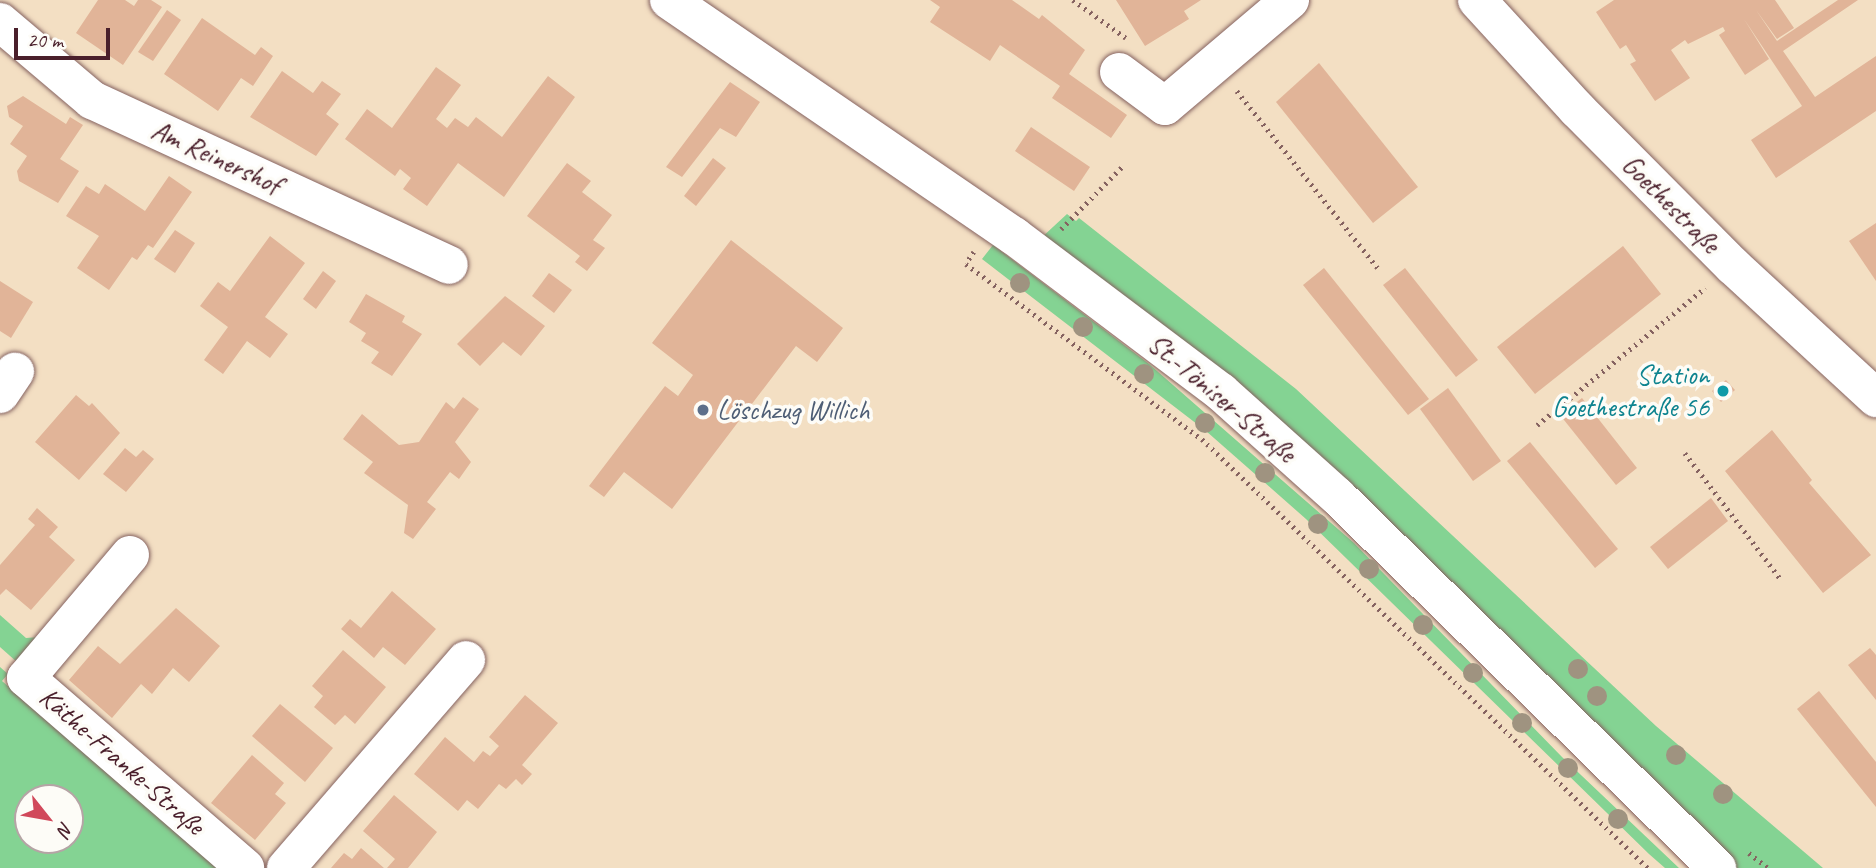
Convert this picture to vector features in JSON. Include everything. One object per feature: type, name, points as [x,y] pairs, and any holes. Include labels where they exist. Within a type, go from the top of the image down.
[{"type":"street","name":"St.-Töniser-Straße","points":[[669,0],[996,223],[1221,392],[1337,496],[1717,868]]},
{"type":"street","points":[[1119,72],[1165,106],[1290,0]]},
{"type":"street","name":"Goethestraße","points":[[1477,0],[1577,109],[1733,266],[1876,398]]},
{"type":"street","name":"Am Reinershof","points":[[0,22],[92,100],[449,265]]},
{"type":"street","name":"Käthe-Franke-Straße","points":[[130,555],[26,678],[245,868]]},
{"type":"street","points":[[286,868],[466,660]]},
{"type":"path","points":[[1073,0],[1128,39],[1119,72]]},
{"type":"path","points":[[1214,63],[1378,268]]},
{"type":"path","points":[[1060,230],[1122,167]]},
{"type":"path","points":[[996,223],[965,264],[1202,439],[1648,868]]},
{"type":"path","points":[[1537,425],[1733,266]]},
{"type":"path","points":[[1685,453],[1780,578]]},
{"type":"green space","points":[[1067,214],[1076,221],[1079,218],[1296,389],[1656,726],[1823,868],[1737,868],[1040,239]]},
{"type":"green space","points":[[993,245],[1149,364],[1354,543],[1562,757],[1679,868],[1665,868],[1649,854],[1306,519],[1206,431],[982,259]]},
{"type":"green space","points":[[0,615],[26,638],[40,637],[18,663],[0,647]]},
{"type":"green space","points":[[0,667],[8,674],[2,681],[221,868],[0,868]]},
{"type":"building","points":[[98,0],[125,0],[134,6],[138,0],[151,0],[162,7],[123,65],[76,33]]},
{"type":"building","points":[[930,0],[1012,0],[1039,19],[1042,15],[1085,50],[1069,74],[1127,115],[1111,138],[1052,98],[1060,86],[1000,45],[990,61],[930,22],[940,7]]},
{"type":"building","points":[[1116,0],[1201,0],[1184,11],[1189,19],[1145,46]]},
{"type":"building","points":[[1614,0],[1775,0],[1794,28],[1777,39],[1756,10],[1777,41],[1838,0],[1858,0],[1783,51],[1815,97],[1876,56],[1876,111],[1776,178],[1751,140],[1802,106],[1744,19],[1769,59],[1745,75],[1719,35],[1725,31],[1723,27],[1688,44],[1685,40],[1671,50],[1690,78],[1655,101],[1630,64],[1636,61],[1626,45],[1620,49],[1596,12]]},
{"type":"building","points":[[167,10],[181,20],[153,61],[138,52]]},
{"type":"building","points":[[202,18],[255,55],[261,47],[273,56],[253,86],[241,78],[218,111],[164,74]]},
{"type":"building","points":[[1319,63],[1418,187],[1373,223],[1276,102]]},
{"type":"building","points":[[436,67],[461,85],[436,119],[447,128],[455,118],[468,127],[476,117],[502,137],[548,76],[575,97],[504,197],[458,163],[427,206],[403,189],[411,178],[400,169],[395,176],[345,139],[367,109],[392,128]]},
{"type":"building","points":[[282,71],[313,93],[322,81],[341,94],[326,114],[339,124],[316,156],[250,117]]},
{"type":"building","points":[[730,82],[760,102],[736,137],[720,128],[682,177],[666,167]]},
{"type":"building","points":[[23,96],[66,124],[70,117],[83,125],[60,159],[79,171],[58,203],[19,181],[17,171],[27,156],[10,144],[23,126],[9,117],[7,106]]},
{"type":"building","points":[[1031,127],[1090,167],[1074,191],[1015,151]]},
{"type":"building","points":[[713,158],[726,168],[696,206],[684,196]]},
{"type":"building","points":[[567,163],[591,181],[582,192],[612,215],[593,240],[605,248],[587,271],[575,262],[580,256],[527,216]]},
{"type":"building","points":[[169,176],[192,192],[153,248],[148,245],[137,260],[132,257],[109,290],[77,268],[99,236],[66,216],[86,186],[99,194],[105,184],[145,211]]},
{"type":"building","points":[[1876,223],[1876,281],[1849,241]]},
{"type":"building","points":[[175,230],[195,243],[175,273],[154,259]]},
{"type":"building","points":[[270,236],[305,263],[265,317],[288,334],[270,358],[247,341],[223,374],[204,360],[228,327],[200,306],[218,282],[230,291]]},
{"type":"building","points":[[731,240],[843,328],[817,362],[796,346],[672,509],[624,472],[604,497],[589,486],[665,386],[678,396],[693,375],[652,343]]},
{"type":"building","points":[[1623,246],[1661,294],[1535,394],[1497,347]]},
{"type":"building","points":[[1324,268],[1429,399],[1408,415],[1303,285]]},
{"type":"building","points":[[1405,268],[1478,360],[1456,377],[1383,285]]},
{"type":"building","points":[[323,271],[336,281],[316,309],[303,299]]},
{"type":"building","points":[[549,273],[572,290],[554,313],[532,296]]},
{"type":"building","points":[[0,281],[33,302],[11,338],[0,331]]},
{"type":"building","points":[[366,294],[405,316],[402,322],[422,334],[392,376],[371,363],[379,352],[361,341],[366,333],[349,322]]},
{"type":"building","points":[[505,296],[545,326],[521,356],[503,342],[480,366],[457,344]]},
{"type":"building","name":"Station Goethestraße 56","points":[[1726,380],[1735,390],[1721,402],[1712,391]]},
{"type":"building","points":[[1448,388],[1501,461],[1473,481],[1420,409]]},
{"type":"building","points":[[76,395],[89,406],[92,403],[120,433],[79,480],[35,442]]},
{"type":"building","points":[[463,397],[479,409],[455,442],[471,462],[459,479],[450,472],[427,502],[436,509],[413,539],[404,533],[408,505],[364,473],[373,462],[343,439],[362,414],[399,445],[419,442],[446,402],[454,409]]},
{"type":"building","points":[[1582,398],[1637,468],[1616,485],[1560,415]]},
{"type":"building","points":[[1772,430],[1812,480],[1809,483],[1871,555],[1823,593],[1725,471]]},
{"type":"building","points":[[1530,442],[1618,549],[1595,568],[1507,461]]},
{"type":"building","points":[[125,448],[136,457],[143,450],[154,459],[126,492],[103,474]]},
{"type":"building","points":[[1711,498],[1728,521],[1668,569],[1650,547]]},
{"type":"building","points":[[37,508],[58,527],[49,537],[75,560],[31,610],[6,589],[0,595],[0,565],[35,525],[28,519]]},
{"type":"building","points":[[392,591],[436,629],[405,665],[383,647],[374,658],[341,629],[350,619],[361,628]]},
{"type":"building","points":[[176,608],[220,646],[189,682],[173,668],[152,694],[141,684],[112,718],[69,680],[98,646],[120,664]]},
{"type":"building","points":[[1870,648],[1876,655],[1876,700],[1848,665]]},
{"type":"building","points":[[343,650],[386,687],[355,724],[345,715],[335,725],[314,707],[323,696],[312,686]]},
{"type":"building","points":[[1819,691],[1876,762],[1876,807],[1797,709]]},
{"type":"building","points":[[525,695],[558,723],[522,765],[532,774],[522,785],[516,779],[506,789],[499,784],[478,809],[467,800],[458,811],[414,774],[445,737],[474,762],[483,751],[490,756],[499,746],[489,737]]},
{"type":"building","points":[[280,704],[333,748],[305,782],[252,736]]},
{"type":"building","points":[[252,755],[284,783],[275,794],[286,803],[255,840],[211,803]]},
{"type":"building","points":[[394,795],[437,832],[408,868],[387,868],[395,859],[363,831]]},
{"type":"building","points":[[361,848],[384,868],[331,868],[344,853],[352,859]]},
{"type":"place","name":"Station Goethestraße 56","points":[[1723,391]]},
{"type":"place","name":"Löschzug Willich","points":[[703,410]]}]
